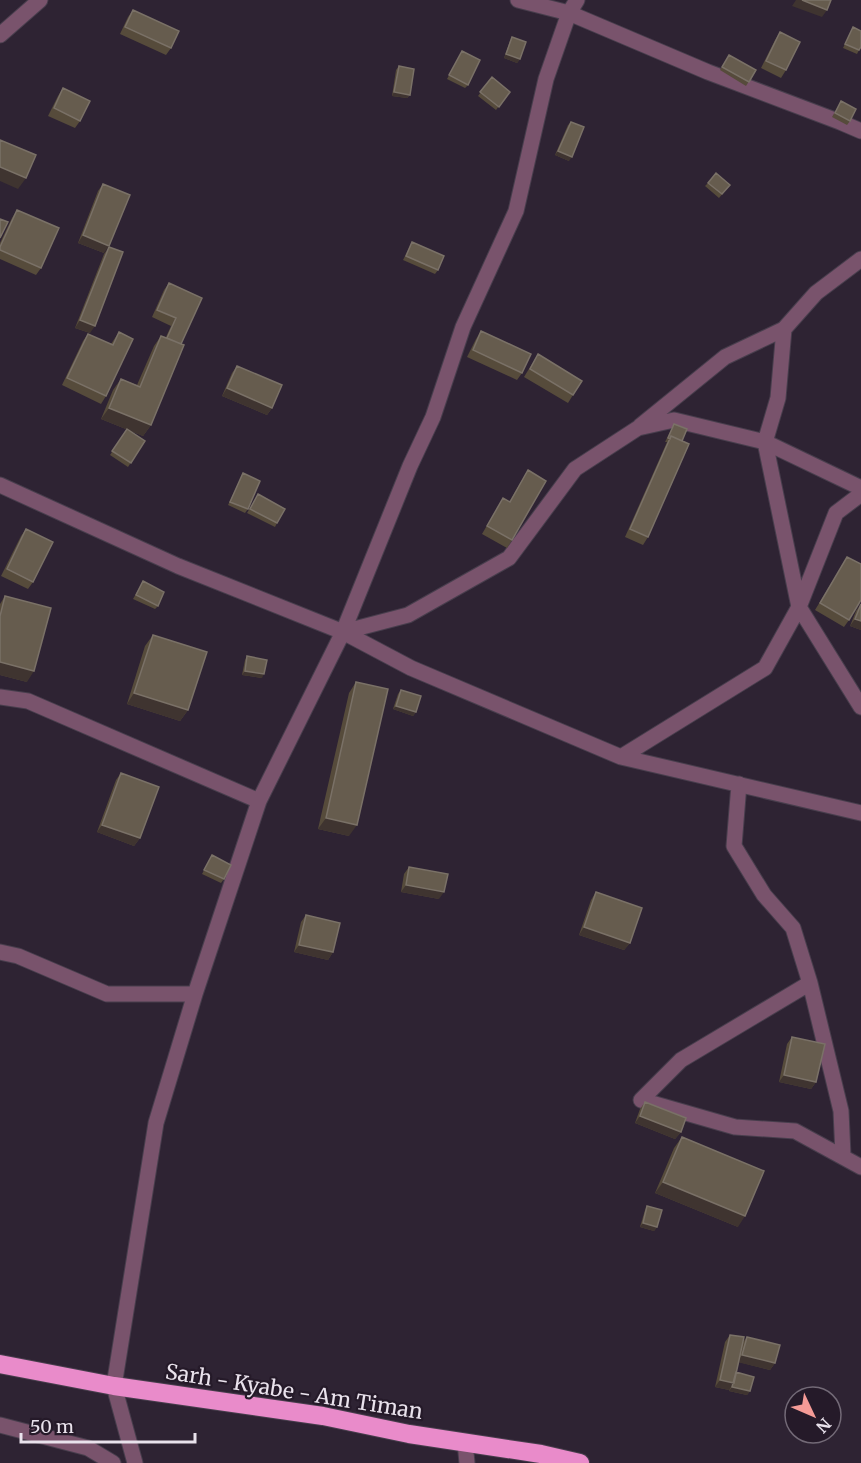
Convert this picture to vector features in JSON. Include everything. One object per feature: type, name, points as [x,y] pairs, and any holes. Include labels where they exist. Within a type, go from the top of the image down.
[{"type":"highway","name":"Sarh - Kyabe - Am Timan","points":[[0,1364],[114,1386],[323,1416],[541,1454],[580,1463]]},
{"type":"street","points":[[0,35],[40,0]]},
{"type":"street","points":[[518,0],[573,6],[708,72],[861,131]]},
{"type":"street","points":[[135,1463],[114,1386],[156,1122],[195,994],[259,801],[343,633],[410,466],[433,417],[463,327],[516,211],[546,79],[573,6]]},
{"type":"street","points":[[343,633],[408,615],[509,558],[575,469],[638,428],[725,357],[784,329],[816,293],[861,259]]},
{"type":"street","points":[[784,329],[778,398],[765,442],[799,607],[861,707]]},
{"type":"street","points":[[638,428],[674,420],[765,442],[861,488]]},
{"type":"street","points":[[0,485],[178,566],[343,633],[411,668],[621,757],[861,813]]},
{"type":"street","points":[[621,757],[765,668],[799,607],[836,513],[861,494]]},
{"type":"street","points":[[0,697],[28,701],[259,801]]},
{"type":"street","points":[[739,784],[734,846],[764,895],[793,928],[810,983],[841,1111],[843,1155]]},
{"type":"street","points":[[0,952],[18,956],[107,994],[195,994]]},
{"type":"street","points":[[810,983],[681,1060],[640,1100],[735,1127],[795,1131],[843,1155],[861,1167]]},
{"type":"street","points":[[0,1425],[87,1448],[112,1463]]},
{"type":"street","points":[[465,1442],[467,1463]]},
{"type":"building","points":[[802,0],[831,0],[827,10]]},
{"type":"building","points":[[133,10],[179,31],[171,48],[125,27]]},
{"type":"building","points":[[853,27],[861,31],[859,50],[845,44]]},
{"type":"building","points":[[780,32],[800,42],[786,70],[766,61]]},
{"type":"building","points":[[512,37],[526,42],[520,59],[506,54]]},
{"type":"building","points":[[462,51],[480,60],[468,85],[449,75]]},
{"type":"building","points":[[729,55],[756,70],[749,82],[722,67]]},
{"type":"building","points":[[399,66],[414,69],[410,95],[394,92]]},
{"type":"building","points":[[492,77],[510,92],[499,107],[480,92]]},
{"type":"building","points":[[63,88],[90,101],[80,121],[54,108]]},
{"type":"building","points":[[841,101],[856,109],[850,121],[835,113]]},
{"type":"building","points":[[571,122],[584,127],[572,157],[558,151]]},
{"type":"building","points":[[0,140],[36,155],[26,178],[0,167]]},
{"type":"building","points":[[716,173],[730,185],[722,194],[708,183]]},
{"type":"building","points":[[103,184],[130,195],[109,246],[83,235]]},
{"type":"building","points":[[17,210],[59,228],[41,268],[0,250]]},
{"type":"building","points":[[0,219],[8,222],[0,238]]},
{"type":"building","points":[[412,242],[444,256],[438,270],[406,256]]},
{"type":"building","points":[[109,247],[123,252],[95,326],[80,320]]},
{"type":"building","points":[[169,283],[202,298],[181,344],[167,338],[176,318],[157,310]]},
{"type":"building","points":[[481,331],[531,354],[522,373],[473,350]]},
{"type":"building","points":[[119,332],[133,339],[106,396],[67,378],[88,334],[113,345]]},
{"type":"building","points":[[161,336],[184,345],[151,425],[109,408],[121,379],[140,387]]},
{"type":"building","points":[[538,354],[582,381],[573,395],[530,369]]},
{"type":"building","points":[[237,366],[282,385],[272,408],[227,388]]},
{"type":"building","points":[[674,424],[687,429],[682,441],[671,436],[670,439],[668,438]]},
{"type":"building","points":[[127,429],[145,441],[131,463],[112,451]]},
{"type":"building","points":[[671,436],[689,444],[648,537],[630,529]]},
{"type":"building","points":[[528,470],[546,481],[512,540],[487,526],[503,498],[510,502]]},
{"type":"building","points":[[243,473],[260,481],[248,509],[230,502]]},
{"type":"building","points":[[258,494],[285,509],[277,523],[250,509]]},
{"type":"building","points":[[26,529],[53,542],[33,582],[7,569]]},
{"type":"building","points":[[847,557],[861,564],[861,600],[849,620],[820,603]]},
{"type":"building","points":[[143,581],[164,592],[158,606],[136,595]]},
{"type":"building","points":[[5,596],[51,608],[34,671],[0,662],[0,616]]},
{"type":"building","points":[[861,604],[861,621],[855,619]]},
{"type":"building","points":[[153,635],[207,652],[188,710],[134,693]]},
{"type":"building","points":[[247,656],[267,660],[264,674],[245,671]]},
{"type":"building","points":[[356,682],[388,689],[357,825],[326,818]]},
{"type":"building","points":[[401,690],[421,696],[416,712],[396,706]]},
{"type":"building","points":[[121,773],[159,787],[140,838],[102,825]]},
{"type":"building","points":[[212,855],[231,865],[224,879],[204,870]]},
{"type":"building","points":[[409,867],[448,874],[444,892],[406,885]]},
{"type":"building","points":[[596,892],[642,908],[630,943],[584,927]]},
{"type":"building","points":[[306,915],[340,923],[333,952],[299,945]]},
{"type":"building","points":[[792,1037],[825,1044],[816,1082],[784,1075]]},
{"type":"building","points":[[645,1102],[686,1118],[681,1132],[640,1116]]},
{"type":"building","points":[[682,1137],[764,1171],[745,1216],[663,1182]]},
{"type":"building","points":[[647,1206],[662,1210],[657,1227],[643,1223]]},
{"type":"building","points":[[730,1335],[744,1337],[734,1383],[720,1380]]},
{"type":"building","points":[[747,1337],[780,1345],[775,1363],[742,1355]]},
{"type":"building","points":[[736,1372],[754,1377],[750,1391],[732,1387]]}]
